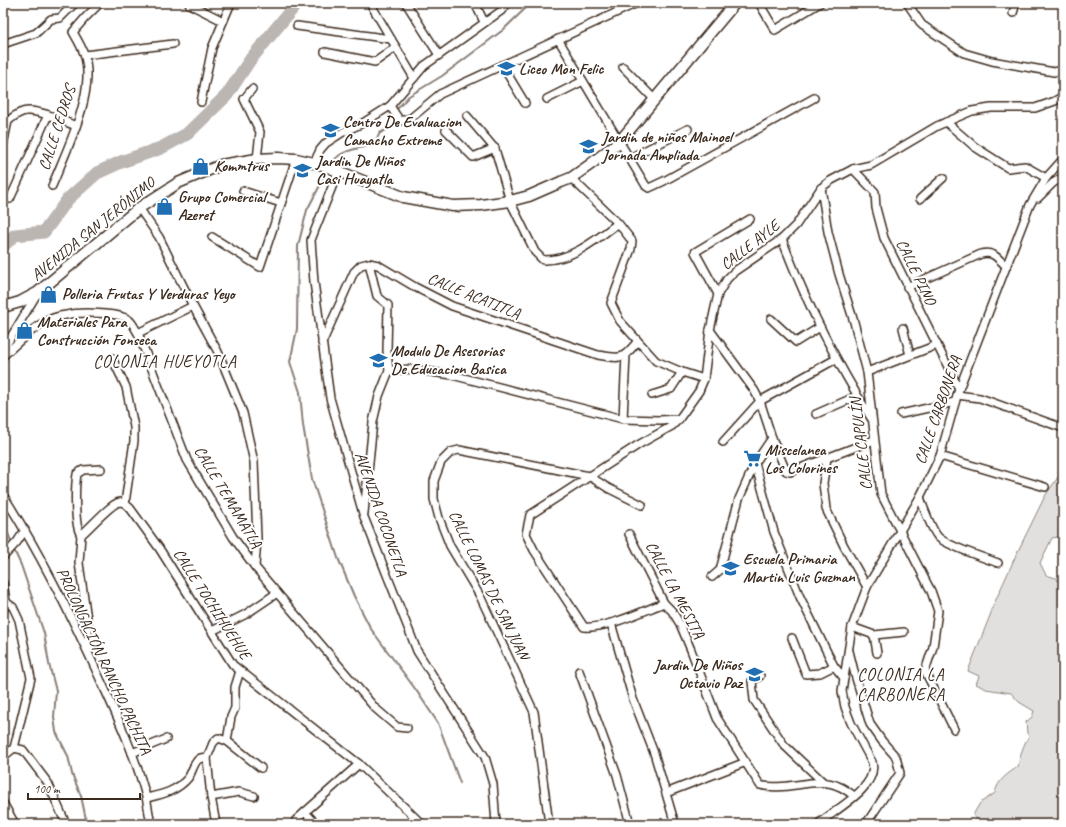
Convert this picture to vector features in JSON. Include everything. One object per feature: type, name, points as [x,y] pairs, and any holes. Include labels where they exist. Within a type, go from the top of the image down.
[{"type":"main road","name":"AVENIDA SAN JERÓNIMO","points":[[3,307],[20,302],[37,294],[139,208],[164,191],[192,176],[221,165],[257,159],[296,159],[314,163],[403,197],[453,206],[481,205],[510,201],[529,196],[571,178],[620,141],[735,3]]},
{"type":"street","points":[[3,44],[36,33],[51,19],[60,18],[76,3]]},
{"type":"street","name":"CALLE CEDROS","points":[[52,186],[82,110],[88,81],[85,55],[73,32],[100,3]]},
{"type":"street","points":[[201,102],[212,48],[231,3]]},
{"type":"street","points":[[370,3],[414,78]]},
{"type":"street","points":[[406,3],[439,55]]},
{"type":"street","points":[[475,3],[484,22]]},
{"type":"street","points":[[314,163],[320,150],[326,143],[343,132],[363,123],[390,106],[424,66],[501,11],[508,3]]},
{"type":"street","points":[[390,106],[400,121],[411,118],[440,94],[638,3]]},
{"type":"street","points":[[759,3],[775,30],[820,3]]},
{"type":"street","points":[[907,3],[922,25],[964,53],[992,61],[1030,68],[1054,72],[1063,70]]},
{"type":"street","points":[[1013,13],[1016,3]]},
{"type":"street","points":[[189,4],[223,21]]},
{"type":"street","points":[[297,26],[391,39]]},
{"type":"street","points":[[558,39],[646,186],[649,188],[664,182],[814,98]]},
{"type":"street","points":[[85,55],[174,44]]},
{"type":"street","points":[[325,52],[375,62],[396,47]]},
{"type":"street","points":[[502,65],[525,103]]},
{"type":"street","points":[[623,67],[654,99]]},
{"type":"street","points":[[547,99],[583,81]]},
{"type":"street","points":[[252,89],[244,98],[260,132],[257,159]]},
{"type":"street","name":"CALLE AYLE","points":[[611,623],[590,628],[584,627],[547,571],[526,534],[530,515],[638,445],[672,426],[679,420],[699,391],[704,379],[710,330],[718,294],[727,279],[735,271],[782,239],[796,225],[822,188],[830,181],[853,169],[871,165],[925,133],[972,111],[991,108],[1035,108],[1055,101],[1063,96]]},
{"type":"street","points":[[3,145],[8,121],[16,115],[27,111],[48,115],[76,126]]},
{"type":"street","points":[[10,199],[48,115]]},
{"type":"street","points":[[467,116],[495,148],[510,201],[535,252],[543,260],[561,258],[574,252],[618,223]]},
{"type":"street","points":[[946,122],[975,147],[1008,168],[1025,166],[1046,178]]},
{"type":"street","points":[[630,158],[688,129]]},
{"type":"street","points":[[446,130],[473,157],[495,148]]},
{"type":"street","points":[[212,237],[260,267],[296,159]]},
{"type":"street","name":"CALLE CARBONERA","points":[[818,824],[861,791],[868,783],[872,775],[873,768],[868,755],[851,723],[845,707],[842,691],[852,627],[867,587],[920,497],[940,456],[957,395],[1030,205],[1046,178],[1063,159]]},
{"type":"street","name":"CALLE PINO","points":[[853,169],[875,192],[876,208],[884,238],[937,345],[957,395]]},
{"type":"street","name":"AVENIDA COCONETLA","points":[[338,172],[311,240],[314,282],[330,398],[364,517],[417,651],[485,757],[493,784],[496,824]]},
{"type":"street","points":[[1030,205],[1053,183],[1063,177]]},
{"type":"street","points":[[571,178],[618,223],[632,241],[632,249],[611,303],[620,321],[637,342],[656,361],[704,379]]},
{"type":"street","points":[[920,199],[942,178]]},
{"type":"street","name":"CALLE CAPULÍN","points":[[822,188],[828,232],[838,274],[854,322],[867,372],[880,494],[931,591],[938,611],[933,647],[926,671],[954,729]]},
{"type":"street","points":[[243,191],[282,203]]},
{"type":"street","points":[[139,208],[159,237],[193,306],[218,352],[243,413],[254,462],[257,538],[255,567]]},
{"type":"street","points":[[718,294],[696,252],[750,219]]},
{"type":"street","name":"CALLE CAPULÍN","points":[[782,239],[797,279],[820,327],[836,359],[872,420]]},
{"type":"street","points":[[907,287],[981,254],[989,252],[1006,266]]},
{"type":"street","points":[[322,343],[354,272],[362,264],[369,263],[377,296],[388,305],[387,351],[390,371],[379,396],[373,422],[364,517]]},
{"type":"street","name":"CALLE ACATITLA","points":[[369,263],[378,265],[414,287],[452,306],[598,355],[614,358],[626,355]]},
{"type":"street","points":[[3,350],[37,294]]},
{"type":"street","points":[[138,333],[193,306]]},
{"type":"street","name":"CALLE TEMAMATLA","points":[[3,356],[28,333],[44,322],[66,314],[88,313],[119,316],[129,320],[138,333],[187,460],[233,537],[255,567],[375,708],[398,726],[407,728]]},
{"type":"street","points":[[771,319],[796,342],[820,327]]},
{"type":"street","points":[[903,328],[910,355]]},
{"type":"street","points":[[710,330],[754,390],[760,401],[772,438],[786,472],[790,472],[874,440]]},
{"type":"street","points":[[623,419],[626,355],[637,342]]},
{"type":"street","points":[[867,372],[937,345]]},
{"type":"street","points":[[81,535],[118,502],[124,503],[134,441],[134,427],[126,387],[112,358]]},
{"type":"street","points":[[723,442],[760,401],[836,359]]},
{"type":"street","points":[[390,371],[411,369],[452,375],[623,419],[679,420]]},
{"type":"street","points":[[652,395],[671,389],[682,372]]},
{"type":"street","points":[[901,414],[957,395],[980,398],[1063,428]]},
{"type":"street","points":[[816,414],[857,396]]},
{"type":"street","points":[[712,577],[720,570],[739,499],[755,463],[772,438]]},
{"type":"street","name":"CALLE LOMAS DE SAN JUAN","points":[[549,824],[534,712],[480,596],[450,546],[434,500],[434,481],[441,462],[451,452],[459,450],[589,476]]},
{"type":"street","points":[[940,456],[1045,487]]},
{"type":"street","points":[[827,458],[823,483],[826,509],[844,546],[867,587]]},
{"type":"street","points":[[755,463],[774,532],[800,597],[834,666],[844,678]]},
{"type":"street","points":[[89,654],[88,626],[79,563],[81,535],[78,532],[75,482],[77,474],[83,470],[101,469]]},
{"type":"street","points":[[589,476],[608,488],[642,505]]},
{"type":"street","name":"PROLONGACIÓN RANCHO PACHITA","points":[[3,495],[39,554],[89,654],[141,777],[147,798],[151,824]]},
{"type":"street","points":[[920,497],[927,516],[938,537],[955,546],[998,563]]},
{"type":"street","name":"CALLE TOCHIHUEHUE","points":[[124,503],[130,508],[159,548],[233,665],[358,764],[422,824]]},
{"type":"street","points":[[3,557],[17,542],[25,530]]},
{"type":"street","name":"CALLE LA MESITA","points":[[629,534],[664,603],[672,611],[680,624],[717,718],[757,781],[765,786],[773,787],[823,782],[837,785],[854,796]]},
{"type":"street","points":[[3,583],[3,611]]},
{"type":"street","points":[[212,632],[246,614],[277,593]]},
{"type":"street","points":[[3,757],[14,748],[31,678],[19,620],[13,607],[4,601]]},
{"type":"street","points":[[664,603],[611,623],[633,699],[654,753],[666,794],[677,823]]},
{"type":"street","points":[[852,627],[874,634],[904,632]]},
{"type":"street","points":[[874,634],[877,653]]},
{"type":"street","points":[[792,638],[806,674],[820,673],[834,666]]},
{"type":"street","points":[[848,646],[854,675],[870,724],[896,757],[900,773],[866,824]]},
{"type":"street","points":[[227,741],[231,717],[235,708],[235,687],[240,671]]},
{"type":"street","points":[[579,671],[617,775],[630,824]]},
{"type":"street","points":[[760,676],[752,681],[754,700],[784,745],[823,782]]},
{"type":"street","points":[[216,824],[211,797],[207,758],[213,743],[218,738],[227,741],[261,768]]},
{"type":"street","points":[[132,753],[166,739]]},
{"type":"street","points":[[14,748],[23,750],[48,783],[66,824]]},
{"type":"street","points":[[147,798],[166,793],[181,786],[190,775],[197,759],[202,757],[207,758]]},
{"type":"street","points":[[666,794],[746,762]]},
{"type":"street","points":[[296,820],[358,764]]},
{"type":"street","points":[[211,797],[239,792],[254,796]]},
{"type":"street","points":[[3,804],[15,824]]},
{"type":"street","points":[[305,812],[316,824]]},
{"type":"shaded area","points":[[1063,470],[1063,490],[1058,496],[1059,506],[1063,512],[1063,536],[1052,538],[1040,563],[1046,575],[1059,579],[1063,585],[1063,824],[976,824],[977,820],[973,815],[980,803],[995,793],[1001,781],[1018,767],[1022,751],[1029,736],[1027,733],[1026,722],[1032,717],[1034,711],[1019,702],[1011,693],[986,689],[976,684],[979,676],[968,671],[991,613],[991,609],[993,608],[1017,553],[1045,496]]},
{"type":"waterway","points":[[3,246],[15,235],[44,232],[68,199],[97,173],[121,162],[161,148],[187,134],[227,95],[250,60],[297,3]]},
{"type":"waterway","points":[[398,108],[409,96],[442,76],[503,30],[531,3]]},
{"type":"waterway","points":[[333,162],[345,152],[373,145],[380,133],[386,130],[391,118]]},
{"type":"waterway","points":[[325,176],[307,210],[298,246],[297,329],[290,362],[300,392],[303,425],[312,479],[338,558],[354,596],[371,629],[416,690],[438,723],[460,783]]},
{"type":"waterway","points":[[3,520],[12,544]]},
{"type":"waterway","points":[[13,548],[21,565],[44,633],[49,664],[56,691],[54,717],[56,732],[68,756],[72,774],[81,796],[87,824]]},
{"type":"place","name":"Liceo Mon Felic","points":[[506,69]]},
{"type":"place","name":"Centro De Evaluacion Camacho Extreme","points":[[330,131]]},
{"type":"place","name":"Jardin de niños Mainoel Jornada Ampliada","points":[[589,146]]},
{"type":"place","name":"Kommtrus","points":[[201,166]]},
{"type":"place","name":"Jardin De Niños Casi Huayatla","points":[[303,170]]},
{"type":"place","name":"Grupo Comercial Azeret","points":[[165,206]]},
{"type":"place","name":"Polleria Frutas Y Verduras Yeyo","points":[[49,294]]},
{"type":"place","name":"Materiales Para Construcción Fonseca","points":[[24,331]]},
{"type":"place","name":"Modulo De Asesorias De Educacion Basica","points":[[378,360]]},
{"type":"place","name":"Miscelanea Los Colorines","points":[[752,459]]},
{"type":"place","name":"Escuela Primaria Martin Luis Guzman","points":[[730,568]]},
{"type":"place","name":"Jardin De Niños Octavio Paz","points":[[755,674]]},
{"type":"district","name":"COLONIA HUEYOTLA","points":[[165,361]]},
{"type":"district","name":"COLONIA LA CARBONERA","points":[[901,684]]}]
